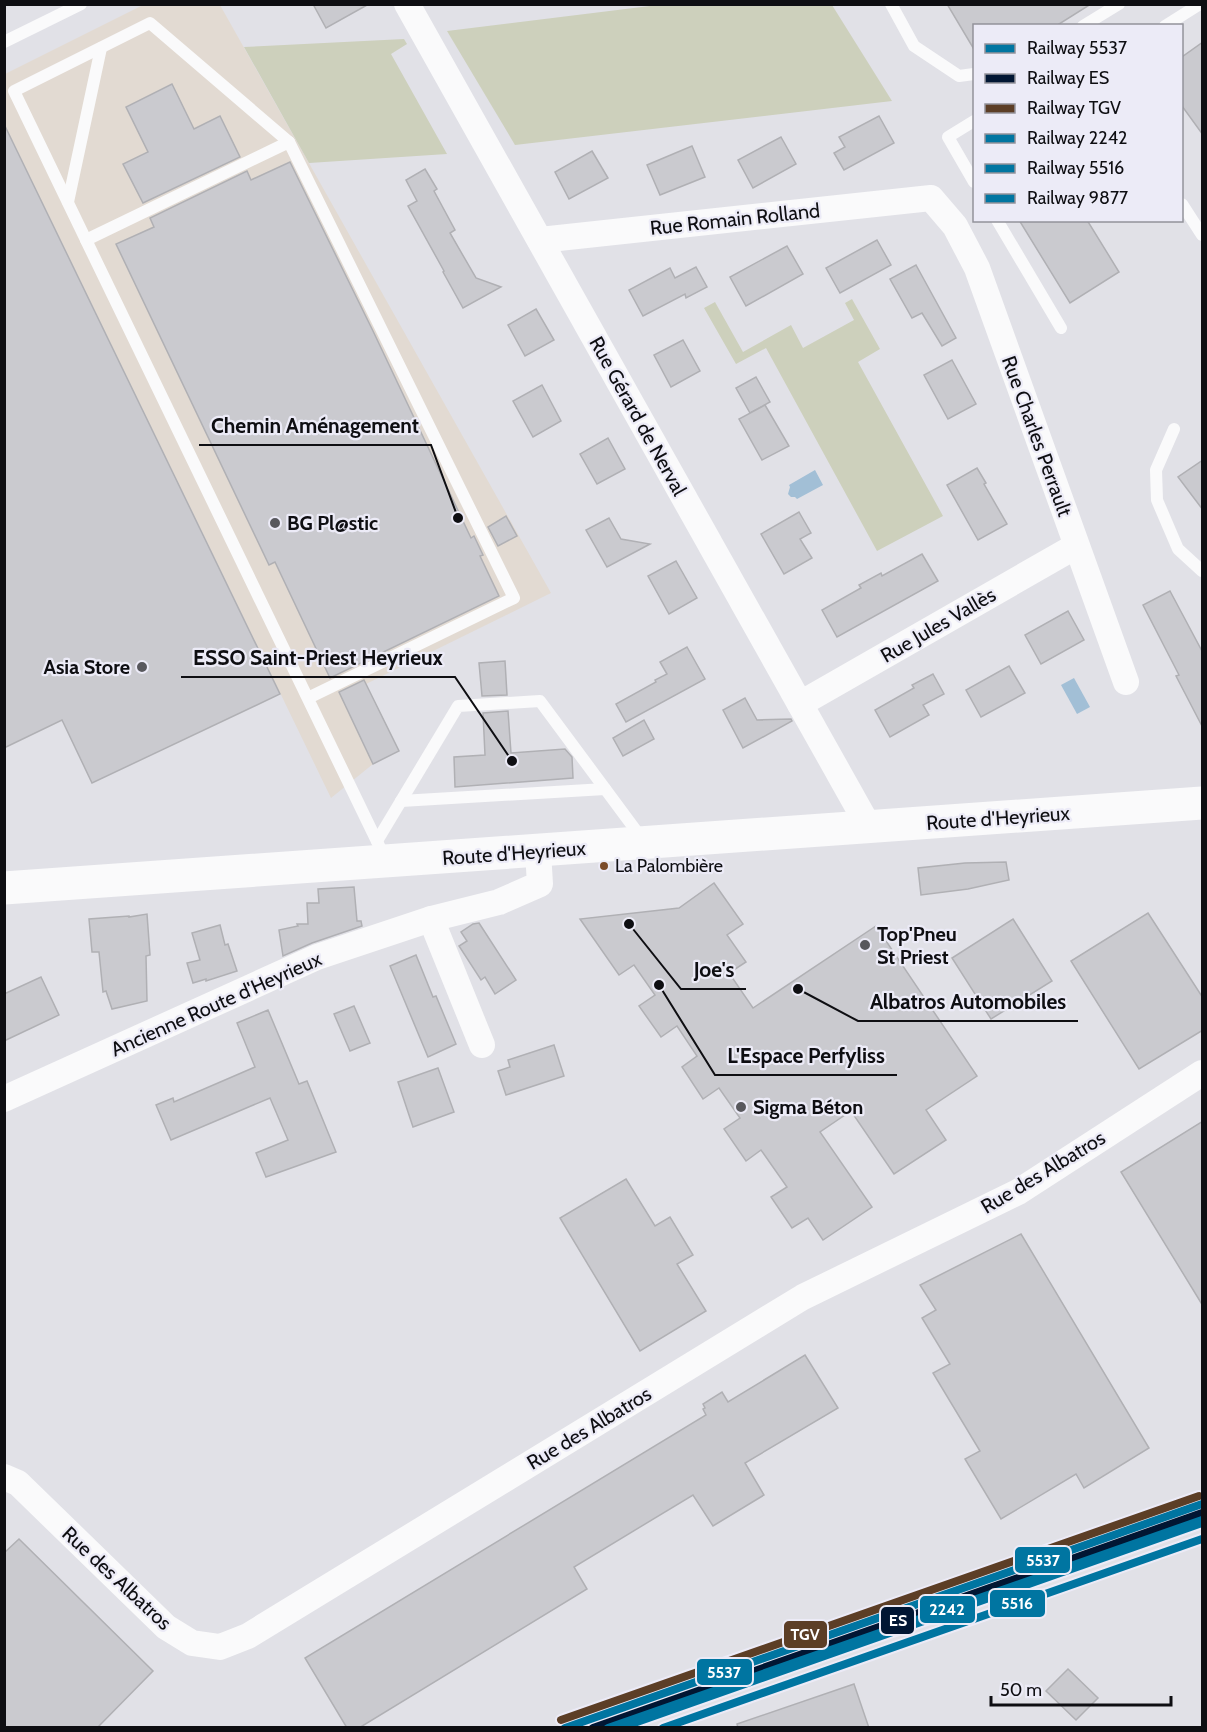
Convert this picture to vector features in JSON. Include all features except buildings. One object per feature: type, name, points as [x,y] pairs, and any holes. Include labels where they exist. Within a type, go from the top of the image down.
[{"type":"main road","name":"Route d'Heyrieux","points":[[4,888],[382,851],[538,852],[1203,803]]},
{"type":"street","name":"Rue Gérard de Nerval","points":[[411,6],[868,827]]},
{"type":"street","name":"Rue Romain Rolland","points":[[540,240],[932,198]]},
{"type":"street","name":"Rue Charles Perrault","points":[[932,198],[955,226],[977,268],[1125,682]]},
{"type":"street","name":"Rue Jules Vallès","points":[[800,704],[1076,546]]},
{"type":"street","name":"Ancienne Route d'Heyrieux","points":[[4,1099],[318,957],[431,919],[499,902],[540,884],[538,852]]},
{"type":"street","points":[[431,919],[482,1045]]},
{"type":"street","name":"Rue des Albatros","points":[[4,1477],[18,1483],[166,1627],[192,1643],[220,1647],[248,1636],[803,1297],[1018,1192],[1203,1073]]},
{"type":"lane","points":[[4,42],[81,4]]},
{"type":"lane","points":[[891,4],[914,46],[959,76],[973,74]]},
{"type":"lane","points":[[1086,24],[1119,4]]},
{"type":"lane","points":[[1168,24],[1200,4]]},
{"type":"lane","points":[[308,698],[514,598],[289,142],[150,23],[14,91],[382,851]]},
{"type":"lane","points":[[68,202],[101,48]]},
{"type":"lane","points":[[973,122],[948,137],[973,179]]},
{"type":"lane","points":[[86,240],[289,142]]},
{"type":"lane","points":[[1183,205],[1203,235]]},
{"type":"lane","points":[[999,222],[1061,328]]},
{"type":"lane","points":[[1174,429],[1156,470],[1157,500],[1178,549],[1203,571]]},
{"type":"lane","points":[[382,851],[401,801],[458,706],[540,701],[646,844]]},
{"type":"lane","points":[[401,801],[605,789]]},
{"type":"shaded area","points":[[143,5],[220,5],[551,593],[366,684],[399,751],[373,764],[331,798],[5,125],[5,74]]},
{"type":"green space","points":[[666,4],[832,5],[892,101],[515,145],[447,31]]},
{"type":"green space","points":[[404,39],[407,44],[391,54],[447,154],[309,163],[244,47]]},
{"type":"green space","points":[[852,299],[880,349],[858,362],[943,516],[877,551],[766,348],[736,364],[704,308],[715,302],[743,352],[791,325],[803,348],[854,320],[845,303]]},
{"type":"water","points":[[815,470],[823,485],[797,499],[788,494],[789,485]]},
{"type":"water","points":[[1074,678],[1090,707],[1077,714],[1061,685]]},
{"type":"rail line","name":"TGV","points":[[561,1720],[1199,1496]]},
{"type":"rail line","name":"5537","points":[[565,1728],[1202,1504]]},
{"type":"rail line","name":"ES","points":[[593,1728],[1202,1513]]},
{"type":"rail line","name":"2242","points":[[608,1728],[1202,1520]]},
{"type":"rail line","name":"9877","points":[[620,1728],[1202,1523]]},
{"type":"rail line","name":"5516","points":[[663,1728],[1202,1539]]},
{"type":"place","name":"Chemin Aménagement","points":[[458,518]]},
{"type":"place","name":"BG Pl@stic","points":[[275,523]]},
{"type":"place","name":"Asia Store","points":[[142,667]]},
{"type":"place","name":"ESSO Saint-Priest Heyrieux","points":[[512,761]]},
{"type":"place","name":"La Palombière","points":[[604,866]]},
{"type":"place","name":"Joe's","points":[[629,924]]},
{"type":"place","name":"Top'Pneu St Priest","points":[[865,945]]},
{"type":"place","name":"L'Espace Perfyliss","points":[[659,985]]},
{"type":"place","name":"Albatros Automobiles","points":[[798,989]]},
{"type":"place","name":"Sigma Béton","points":[[741,1107]]}]
